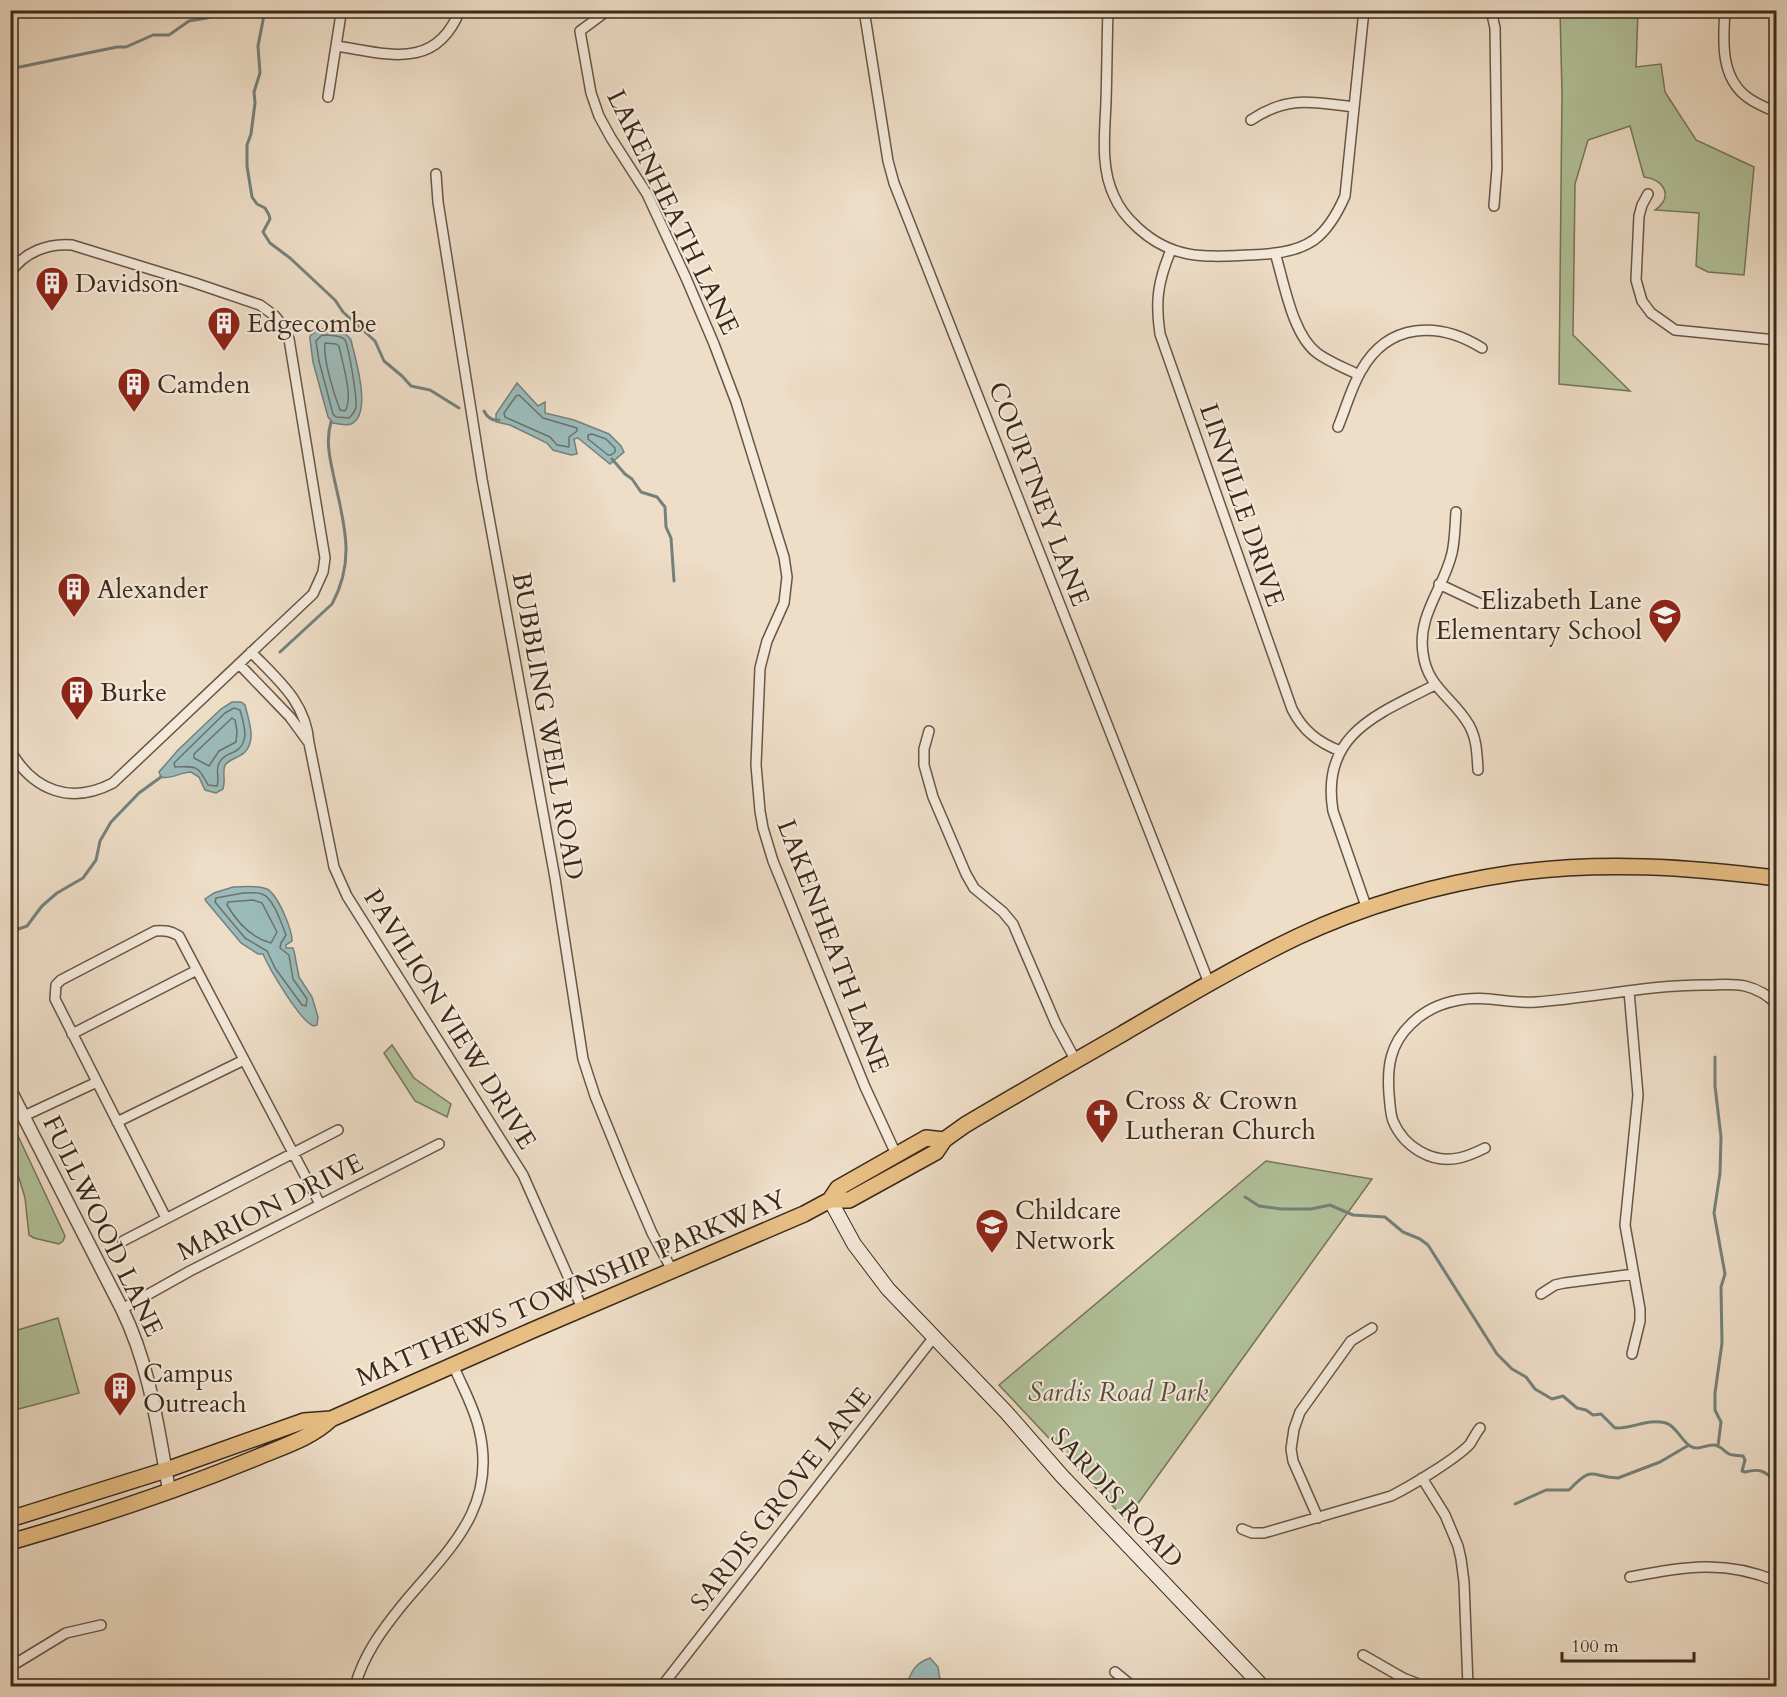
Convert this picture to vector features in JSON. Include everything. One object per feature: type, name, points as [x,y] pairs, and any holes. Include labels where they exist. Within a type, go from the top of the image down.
[{"type":"main road","points":[[830,1200],[849,1200],[936,1152],[944,1140],[965,1125],[1209,983],[1298,937],[1367,909],[1472,880],[1513,873],[1576,867],[1660,867],[1776,878]]},
{"type":"main road","points":[[830,1200],[838,1188],[926,1138],[944,1140]]},
{"type":"main road","name":"MATTHEWS TOWNSHIP PARKWAY","points":[[10,1542],[239,1465],[308,1436],[331,1419],[582,1308],[804,1214],[830,1200]]},
{"type":"main road","name":"SARDIS ROAD","points":[[830,1200],[842,1225],[870,1268],[1006,1412],[1062,1476],[1262,1686]]},
{"type":"main road","name":"MATTHEWS TOWNSHIP PARKWAY","points":[[10,1519],[166,1470],[304,1421],[331,1419]]},
{"type":"main road","points":[[10,1513],[30,1507],[42,1510]]},
{"type":"street","points":[[337,46],[399,56],[427,50],[452,28],[460,10]]},
{"type":"street","name":"COURTNEY LANE","points":[[864,10],[888,161],[894,183],[1209,983]]},
{"type":"street","points":[[1108,10],[1105,143],[1106,171],[1110,188],[1120,208],[1153,240],[1182,254],[1206,257],[1275,253],[1302,246],[1314,239],[1329,225],[1339,211],[1345,196],[1364,10]]},
{"type":"street","points":[[1491,10],[1495,28],[1497,168],[1494,206]]},
{"type":"street","points":[[1725,10],[1724,53],[1728,71],[1734,83],[1748,98],[1776,112]]},
{"type":"street","points":[[328,98],[341,14]]},
{"type":"street","name":"LAKENHEATH LANE","points":[[603,14],[580,31],[593,102],[610,138],[647,194],[714,344],[736,402],[785,564],[787,584],[784,603],[766,641],[760,668],[756,765],[763,828],[773,861],[860,1077],[896,1154]]},
{"type":"street","points":[[1251,120],[1278,105],[1299,101],[1354,107]]},
{"type":"street","name":"BUBBLING WELL ROAD","points":[[436,174],[438,202],[480,467],[555,878],[583,1059],[595,1096],[628,1177],[652,1233],[672,1270]]},
{"type":"street","points":[[1648,194],[1639,216],[1636,280],[1642,301],[1651,314],[1675,330],[1776,340]]},
{"type":"street","points":[[10,273],[21,260],[33,252],[48,246],[72,245],[195,283],[260,305],[271,312],[287,333],[293,355],[325,558],[321,579],[313,594],[119,777],[95,791],[74,795],[51,789],[26,771],[10,750]]},
{"type":"street","name":"LINVILLE DRIVE","points":[[1170,250],[1157,291],[1160,334],[1292,709],[1298,721],[1312,736],[1340,751]]},
{"type":"street","points":[[1275,253],[1293,314],[1307,343],[1315,352],[1359,375]]},
{"type":"street","points":[[1338,427],[1366,362],[1380,348],[1400,334],[1427,329],[1446,331],[1466,338],[1482,348]]},
{"type":"street","points":[[1456,512],[1452,552],[1426,613],[1422,635],[1425,665],[1435,685],[1470,726],[1477,748],[1478,770]]},
{"type":"street","points":[[1439,584],[1479,603]]},
{"type":"street","name":"PAVILION VIEW DRIVE","points":[[251,652],[285,688],[302,711],[308,728],[334,867],[342,886],[372,938],[523,1175],[582,1308]]},
{"type":"street","name":"PAVILION VIEW DRIVE","points":[[239,664],[290,717],[309,743]]},
{"type":"street","points":[[1367,909],[1333,811],[1330,798],[1332,773],[1340,751],[1354,732],[1370,718],[1435,685]]},
{"type":"street","points":[[929,731],[924,749],[926,774],[933,797],[966,874],[974,888],[1004,912],[1013,924],[1056,1024],[1076,1061]]},
{"type":"street","points":[[166,1218],[55,999],[56,985],[61,980],[155,931],[165,930],[180,936],[292,1153],[321,1204]]},
{"type":"street","points":[[72,1034],[197,970]]},
{"type":"street","points":[[1485,1148],[1457,1158],[1445,1159],[1423,1153],[1403,1138],[1391,1114],[1388,1073],[1393,1048],[1404,1031],[1422,1014],[1433,1008],[1466,999],[1537,1002],[1678,986],[1739,985],[1760,991],[1776,1004]]},
{"type":"street","points":[[1629,991],[1638,1095],[1625,1225],[1640,1301],[1640,1321],[1632,1354]]},
{"type":"street","points":[[117,1122],[244,1059]]},
{"type":"street","points":[[24,1116],[97,1082]]},
{"type":"street","name":"FULLWOOD LANE","points":[[10,1090],[122,1309],[144,1361],[169,1490]]},
{"type":"street","points":[[123,1241],[338,1130]]},
{"type":"street","name":"MARION DRIVE","points":[[122,1309],[190,1271],[439,1144]]},
{"type":"street","points":[[1540,1294],[1555,1285],[1564,1283],[1634,1274]]},
{"type":"street","points":[[1318,1518],[1293,1461],[1291,1449],[1294,1429],[1300,1412],[1351,1341],[1372,1328]]},
{"type":"street","name":"SARDIS GROVE LANE","points":[[662,1686],[934,1337]]},
{"type":"street","points":[[355,1686],[370,1647],[462,1531],[478,1498],[484,1463],[481,1439],[475,1415],[453,1365]]},
{"type":"street","points":[[1242,1529],[1252,1533],[1264,1533],[1391,1496],[1422,1478],[1469,1444],[1479,1428]]},
{"type":"street","points":[[1422,1478],[1444,1515],[1458,1546],[1461,1559],[1468,1686]]},
{"type":"street","points":[[1630,1577],[1680,1567],[1712,1566],[1744,1569],[1776,1581]]},
{"type":"street","points":[[10,1667],[66,1633],[101,1625]]},
{"type":"street","points":[[1363,1655],[1403,1678],[1424,1686]]},
{"type":"street","points":[[1115,1672],[1132,1686]]},
{"type":"green space","points":[[1560,11],[1638,11],[1636,67],[1661,64],[1665,92],[1696,140],[1754,167],[1744,275],[1708,272],[1696,266],[1699,213],[1655,210],[1664,200],[1664,189],[1657,181],[1644,177],[1630,126],[1588,140],[1575,184],[1573,335],[1630,391],[1559,384],[1562,93]]},
{"type":"green space","points":[[392,1045],[414,1078],[451,1104],[447,1117],[415,1101],[384,1053]]},
{"type":"green space","points":[[11,1121],[65,1236],[59,1244],[29,1235],[25,1198],[11,1161]]},
{"type":"green space","name":"Sardis Road Park","points":[[1266,1161],[1372,1179],[1126,1520],[999,1385]]},
{"type":"green space","points":[[58,1318],[79,1393],[11,1411],[11,1332]]},
{"type":"water","points":[[319,329],[337,330],[351,340],[359,372],[362,398],[361,409],[351,424],[333,423],[328,417],[313,362],[310,339],[310,336]]},
{"type":"water","points":[[517,383],[538,406],[545,402],[545,413],[574,420],[609,434],[624,452],[610,464],[578,438],[574,439],[577,454],[571,455],[553,450],[547,443],[510,425],[496,422],[496,414]]},
{"type":"water","points":[[232,702],[241,702],[245,705],[251,735],[249,747],[245,752],[225,765],[223,789],[216,793],[205,790],[199,777],[191,772],[161,777],[159,772],[178,750],[221,709]]},
{"type":"water","points":[[233,887],[267,889],[276,898],[290,929],[292,941],[286,945],[286,948],[293,948],[299,977],[312,997],[318,1017],[317,1025],[308,1023],[294,1006],[263,954],[258,954],[241,943],[205,899],[214,893]]},
{"type":"water","points":[[930,1658],[938,1667],[941,1686],[906,1686],[914,1669]]},
{"type":"waterway","points":[[10,69],[126,47],[153,35],[169,35],[189,21],[214,15],[216,10]]},
{"type":"waterway","points":[[265,10],[258,46],[260,73],[254,92],[251,134],[247,145],[247,166],[252,197],[257,204],[265,208],[270,219],[263,232],[270,243],[290,258],[375,341],[384,361],[411,386],[430,390],[459,408]]},
{"type":"waterway","points":[[484,411],[490,418],[499,420]]},
{"type":"waterway","points":[[280,652],[332,604],[344,571],[346,539],[329,447],[331,422]]},
{"type":"waterway","points":[[612,459],[632,479],[641,492],[657,497],[665,507],[666,527],[671,538],[674,581]]},
{"type":"waterway","points":[[10,932],[27,926],[42,906],[57,893],[83,878],[96,860],[100,841],[111,822],[139,793],[161,777]]},
{"type":"waterway","points":[[1715,1057],[1715,1086],[1721,1137],[1720,1173],[1714,1213],[1725,1274],[1721,1287],[1722,1343],[1715,1393],[1715,1410],[1721,1422],[1718,1446]]},
{"type":"waterway","points":[[1245,1197],[1259,1206],[1311,1209],[1330,1205],[1353,1215],[1385,1217],[1403,1232],[1428,1245],[1497,1354],[1512,1369],[1526,1377],[1535,1389],[1552,1399],[1563,1396],[1577,1408],[1593,1415],[1601,1414],[1615,1428],[1653,1422],[1666,1423],[1673,1427],[1690,1446],[1698,1448],[1716,1445],[1729,1454],[1743,1456],[1745,1460],[1742,1471],[1762,1471],[1776,1481]]},
{"type":"waterway","points":[[1515,1504],[1546,1490],[1569,1490],[1588,1475],[1618,1478],[1660,1462],[1689,1445]]},
{"type":"place","name":"Davidson","points":[[52,312]]},
{"type":"place","name":"Edgecombe","points":[[224,352]]},
{"type":"place","name":"Camden","points":[[134,413]]},
{"type":"place","name":"Alexander","points":[[74,618]]},
{"type":"place","name":"Elizabeth Lane Elementary School","points":[[1665,644]]},
{"type":"place","name":"Burke","points":[[77,721]]},
{"type":"place","name":"Cross & Crown Lutheran Church","points":[[1102,1144]]},
{"type":"place","name":"Childcare Network","points":[[992,1254]]},
{"type":"place","name":"Campus Outreach","points":[[120,1417]]}]
